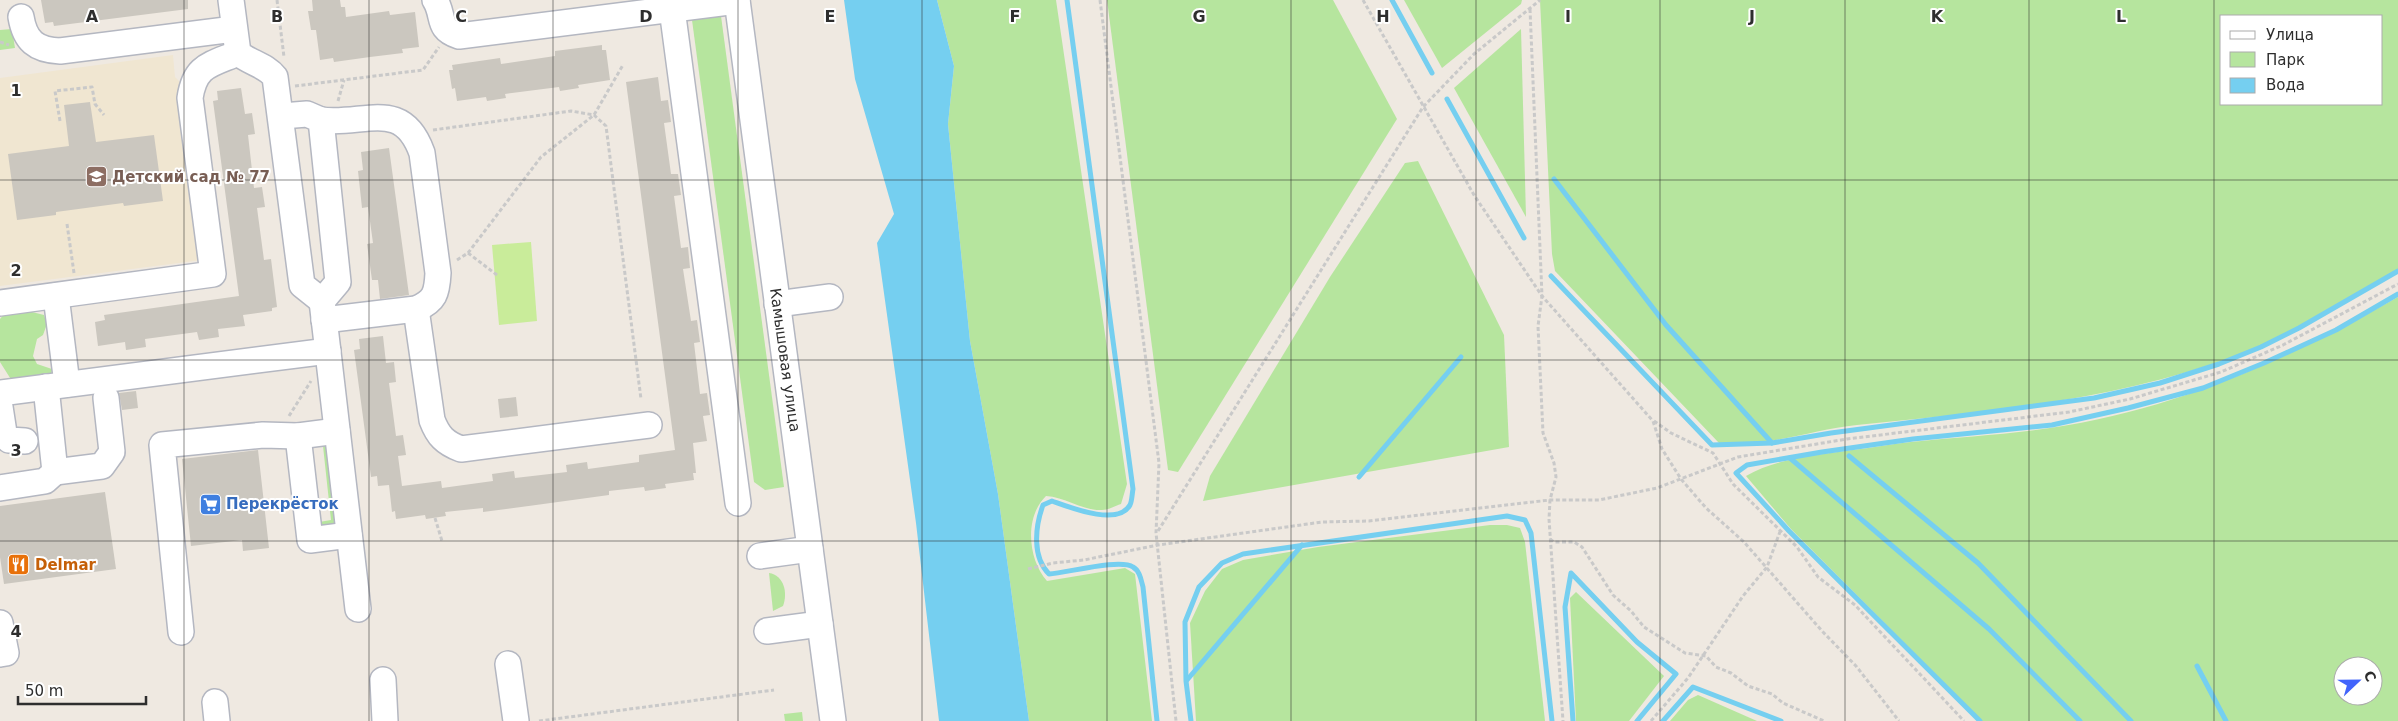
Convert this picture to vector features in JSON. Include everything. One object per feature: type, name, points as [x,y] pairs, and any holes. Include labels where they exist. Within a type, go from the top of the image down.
[{"type":"street","points":[[232,0],[236,41],[247,60],[269,69],[276,77],[302,285],[323,311],[358,609]]},
{"type":"street","points":[[435,0],[444,28],[459,36],[586,10],[672,9],[737,1]]},
{"type":"street","name":"Камышовая улица","points":[[737,1],[833,721]]},
{"type":"street","points":[[672,9],[738,503]]},
{"type":"street","points":[[21,17],[23,30],[28,40],[36,46],[47,50],[60,51],[236,41]]},
{"type":"street","points":[[0,303],[213,274],[190,98],[192,80],[204,67],[236,41]]},
{"type":"street","points":[[282,116],[307,114],[321,120],[332,121],[380,116],[395,119],[416,138],[422,153],[438,273],[437,290],[429,304],[416,309],[323,311]]},
{"type":"street","points":[[321,120],[338,282],[323,311]]},
{"type":"street","points":[[55,472],[57,386],[66,295]]},
{"type":"street","points":[[778,304],[830,298]]},
{"type":"street","points":[[416,309],[432,420],[438,433],[447,444],[461,449],[649,425]]},
{"type":"street","points":[[0,393],[328,352]]},
{"type":"street","points":[[0,488],[45,481],[55,472],[102,466],[112,452],[106,398]]},
{"type":"street","points":[[0,407],[4,433],[9,440],[25,441]]},
{"type":"street","points":[[181,632],[162,445],[263,435],[298,436],[337,431]]},
{"type":"street","points":[[298,436],[310,540],[349,535]]},
{"type":"street","points":[[760,556],[810,549]]},
{"type":"street","points":[[0,623],[3,654]]},
{"type":"street","points":[[767,631],[820,624]]},
{"type":"street","points":[[508,664],[516,721]]},
{"type":"street","points":[[384,680],[385,721]]},
{"type":"path","points":[[277,0],[284,58]]},
{"type":"path","points":[[1100,0],[1159,463],[1156,533],[1176,721]]},
{"type":"path","points":[[1363,0],[1474,195],[1542,296],[1653,421],[1671,433],[1713,453],[1733,484],[1781,529],[1805,556],[1818,577],[1854,605],[1964,721]]},
{"type":"path","points":[[1156,533],[1423,107],[1474,54],[1540,0]]},
{"type":"path","points":[[1530,8],[1542,296],[1538,326],[1544,433],[1554,463],[1556,477],[1550,500],[1550,539],[1563,721]]},
{"type":"path","points":[[287,87],[423,70],[451,33]]},
{"type":"path","points":[[438,273],[468,253],[541,157],[594,115],[623,65]]},
{"type":"path","points":[[60,121],[56,91],[92,87],[94,104],[104,114]]},
{"type":"path","points":[[416,138],[425,131],[571,111],[594,115],[606,126],[641,399]]},
{"type":"path","points":[[66,295],[67,224]]},
{"type":"path","points":[[468,253],[497,275]]},
{"type":"path","points":[[1028,569],[1158,545],[1322,522],[1370,521],[1550,500],[1599,500],[1657,488],[1738,457],[1847,439],[2069,412],[2140,396],[2221,372],[2336,318],[2398,284]]},
{"type":"path","points":[[1653,421],[1662,449],[1681,479],[1706,508],[1744,542],[1767,567],[1822,631],[1856,666],[1899,721]]},
{"type":"path","points":[[436,518],[442,541]]},
{"type":"path","points":[[1651,721],[1688,678],[1702,654],[1767,567],[1781,529]]},
{"type":"path","points":[[1550,539],[1554,542],[1574,542],[1582,547],[1613,595],[1631,611],[1644,627],[1685,653],[1702,654],[1716,667],[1731,673],[1748,686],[1772,694],[1784,703],[1824,721]]},
{"type":"path","points":[[539,721],[774,690]]},
{"type":"shaded area","name":"Детский сад № 77","points":[[173,55],[175,77],[184,86],[202,260],[0,286],[0,78]]},
{"type":"green space","points":[[937,0],[1056,0],[1127,484],[1121,504],[1104,510],[1095,510],[1046,496],[1034,515],[1031,539],[1036,562],[1047,581],[1125,568],[1135,574],[1152,721],[1029,721],[998,494],[970,341],[948,124],[954,66]]},
{"type":"green space","points":[[1107,0],[1333,0],[1397,119],[1178,472],[1168,470]]},
{"type":"green space","points":[[1404,0],[1522,0],[1521,4],[1442,68]]},
{"type":"green space","points":[[1540,0],[2398,0],[2398,269],[2318,316],[2276,338],[2235,356],[2189,371],[2143,384],[2048,402],[1952,415],[1846,426],[1762,442],[1719,443],[1555,271],[1552,254]]},
{"type":"green space","points":[[721,16],[784,487],[765,490],[754,482],[692,20]]},
{"type":"green space","points":[[12,29],[15,48],[0,50],[0,30]]},
{"type":"green space","points":[[1521,29],[1526,217],[1454,88]]},
{"type":"green space","points":[[1418,161],[1504,335],[1509,447],[1203,501],[1210,476],[1330,277],[1405,163]]},
{"type":"green space","points":[[531,242],[537,321],[499,325],[492,245]]},
{"type":"green space","points":[[2398,297],[2398,721],[1982,721],[1791,529],[1746,476],[1784,461],[1811,456],[1904,443],[2050,428],[2097,419],[2187,395],[2273,361]]},
{"type":"green space","points":[[28,311],[44,315],[47,324],[43,335],[37,339],[33,356],[37,364],[52,369],[51,377],[12,381],[0,362],[0,319],[5,313]]},
{"type":"green space","points":[[330,440],[339,526],[320,528],[319,522],[331,520],[323,446],[308,447]]},
{"type":"green space","points":[[1490,525],[1507,525],[1520,528],[1525,542],[1545,721],[1196,721],[1190,623],[1205,591],[1222,569],[1243,560],[1318,547]]},
{"type":"green space","points":[[769,573],[778,577],[785,590],[783,606],[773,611]]},
{"type":"green space","points":[[1576,592],[1664,676],[1629,721],[1576,721],[1570,598]]},
{"type":"green space","points":[[1698,695],[1757,721],[1670,721],[1688,700]]},
{"type":"green space","points":[[802,712],[803,721],[785,721],[784,714]]},
{"type":"water","points":[[844,0],[937,0],[954,66],[948,124],[970,341],[998,494],[1029,721],[939,721],[916,523],[877,243],[894,214],[855,79]]},
{"type":"building","points":[[41,0],[188,0],[188,9],[54,26],[53,22],[45,23]]},
{"type":"building","points":[[312,0],[340,0],[341,7],[345,7],[346,17],[389,11],[390,15],[415,12],[419,47],[402,49],[403,53],[334,62],[333,58],[320,60],[316,30],[311,30],[308,11],[313,11]]},
{"type":"building","points":[[602,45],[602,50],[606,50],[610,80],[578,85],[579,88],[560,91],[559,87],[505,94],[506,98],[487,101],[486,97],[457,101],[455,88],[452,89],[449,70],[453,70],[452,65],[500,58],[501,64],[555,56],[555,51]]},
{"type":"building","points":[[658,77],[661,101],[668,100],[671,122],[664,123],[671,174],[678,174],[681,195],[674,196],[681,248],[688,247],[690,268],[683,269],[691,321],[697,320],[700,342],[694,343],[700,394],[707,393],[710,415],[703,416],[707,441],[693,443],[696,473],[693,473],[694,480],[665,484],[666,488],[645,491],[644,487],[609,491],[609,495],[483,512],[483,508],[445,512],[446,516],[426,519],[425,515],[396,519],[395,511],[392,512],[389,485],[378,486],[377,476],[371,477],[354,350],[360,349],[359,339],[383,336],[386,363],[394,362],[396,382],[389,383],[396,436],[403,435],[406,455],[398,456],[402,486],[441,481],[442,488],[493,481],[492,474],[514,471],[515,478],[567,472],[566,465],[587,462],[588,469],[639,462],[639,455],[675,450],[626,82]]},
{"type":"building","points":[[241,88],[245,114],[252,113],[255,134],[248,135],[254,188],[262,187],[265,207],[257,208],[264,260],[271,259],[277,307],[272,308],[272,311],[243,315],[245,326],[218,329],[219,337],[199,340],[197,332],[145,339],[146,347],[126,350],[125,342],[98,346],[95,322],[105,320],[104,315],[239,296],[213,101],[218,100],[217,91]]},
{"type":"building","points":[[90,102],[96,142],[154,135],[163,201],[124,206],[123,203],[56,212],[56,215],[17,220],[8,154],[69,146],[64,105]]},
{"type":"building","points":[[389,148],[409,295],[380,299],[378,280],[372,280],[367,244],[373,243],[368,207],[362,208],[358,171],[363,170],[361,152]]},
{"type":"building","points":[[136,391],[138,408],[122,410],[119,393]]},
{"type":"building","points":[[516,397],[518,416],[500,418],[498,399]]},
{"type":"building","points":[[258,450],[269,548],[243,551],[242,540],[191,546],[182,459]]},
{"type":"building","points":[[105,492],[116,569],[4,584],[0,557],[0,506]]},
{"type":"waterway","points":[[1067,0],[1133,489],[1130,505],[1124,511],[1115,514],[1093,514],[1052,501],[1043,505],[1038,523],[1038,550],[1040,559],[1049,574],[1117,564],[1133,567],[1137,571],[1143,587],[1157,721]]},
{"type":"waterway","points":[[1392,0],[1432,73]]},
{"type":"waterway","points":[[1447,99],[1524,238]]},
{"type":"waterway","points":[[1554,179],[1666,325],[1772,443]]},
{"type":"waterway","points":[[1551,276],[1712,445],[1772,443],[1831,433],[2094,398],[2160,383],[2219,364],[2261,347],[2299,328],[2398,271]]},
{"type":"waterway","points":[[1980,721],[1789,531],[1736,473],[1747,465],[1822,452],[1913,439],[2052,425],[2128,408],[2203,388],[2336,330],[2398,294]]},
{"type":"waterway","points":[[1359,477],[1461,357]]},
{"type":"waterway","points":[[1849,456],[1978,563],[2131,721]]},
{"type":"waterway","points":[[1790,458],[1989,629],[2080,721]]},
{"type":"waterway","points":[[1191,721],[1186,681],[1185,622],[1199,587],[1222,563],[1243,554],[1507,516],[1525,520],[1531,533],[1552,721]]},
{"type":"waterway","points":[[1187,680],[1302,545]]},
{"type":"waterway","points":[[1573,721],[1565,607],[1571,573],[1637,642],[1676,674],[1637,721]]},
{"type":"waterway","points":[[2197,666],[2226,721]]},
{"type":"waterway","points":[[1663,721],[1693,687],[1781,721]]},
{"type":"place","name":"Детский сад № 77","points":[[96,177]]},
{"type":"place","name":"Перекрёсток","points":[[210,504]]},
{"type":"place","name":"Delmar","points":[[19,565]]}]
